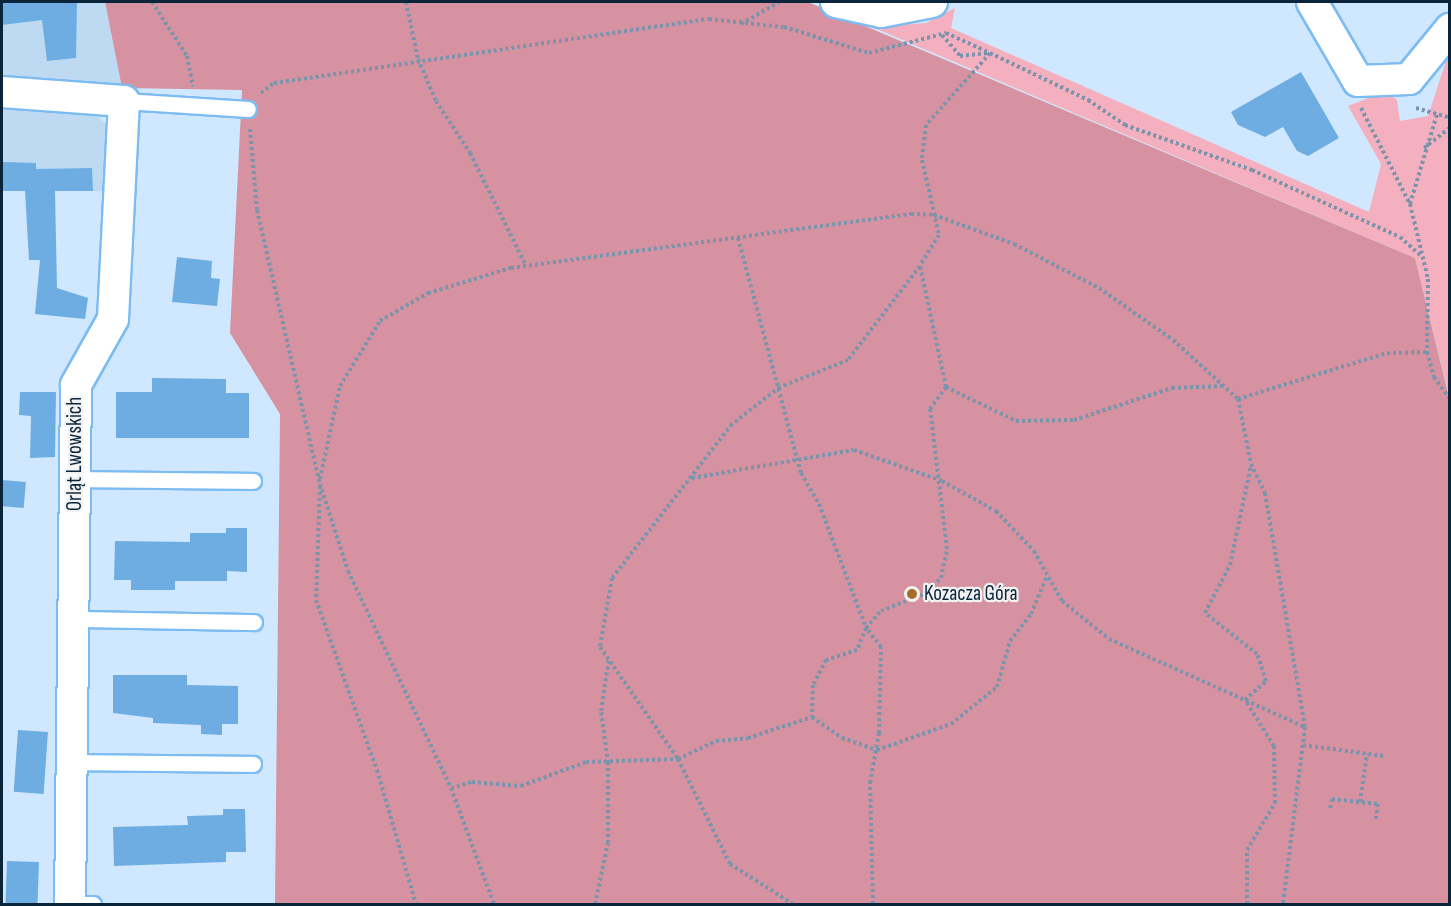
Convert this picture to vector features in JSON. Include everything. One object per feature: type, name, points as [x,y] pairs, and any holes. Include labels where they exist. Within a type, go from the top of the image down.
[{"type":"street","points":[[836,2],[881,12],[932,2]]},
{"type":"street","points":[[1312,2],[1358,81],[1409,79],[1449,29]]},
{"type":"street","points":[[2,92],[123,101]]},
{"type":"street","name":"Orląt Lwowskich","points":[[70,904],[76,385],[113,319],[123,101]]},
{"type":"lane","points":[[123,101],[248,109]]},
{"type":"lane","points":[[75,479],[252,481]]},
{"type":"lane","points":[[74,619],[254,622]]},
{"type":"lane","points":[[72,762],[253,764]]},
{"type":"lane","points":[[70,904],[93,904]]},
{"type":"path","points":[[152,2],[187,56],[198,106]]},
{"type":"path","points":[[406,2],[418,59],[526,267]]},
{"type":"path","points":[[740,25],[780,2]]},
{"type":"path","points":[[494,904],[451,788],[348,571],[320,484],[257,210],[248,109],[274,83],[418,59],[709,19],[740,25],[784,27],[869,53],[942,35],[990,53],[1088,100],[1125,125],[1252,170],[1400,237],[1420,255]]},
{"type":"path","points":[[942,35],[960,56],[990,53]]},
{"type":"path","points":[[793,904],[730,864],[678,759],[600,647],[612,578],[732,424],[780,387],[848,360],[920,266],[939,235],[922,160],[926,125],[990,53]]},
{"type":"path","points":[[1358,81],[1361,109],[1410,204],[1420,255],[1428,279],[1427,352],[1434,377],[1449,399]]},
{"type":"path","points":[[1410,204],[1424,148],[1437,114],[1449,118]]},
{"type":"path","points":[[1424,148],[1449,128]]},
{"type":"path","points":[[416,904],[377,770],[316,600],[320,484],[340,386],[380,321],[428,293],[526,267],[738,238],[934,215],[1014,244],[1099,288],[1173,340],[1238,399],[1251,464],[1265,493],[1305,728],[1283,904]]},
{"type":"path","points":[[738,238],[798,459],[866,628],[881,646],[877,750],[870,783],[873,904]]},
{"type":"path","points":[[812,717],[813,685],[826,660],[857,650],[866,628],[881,611],[924,594],[941,578],[947,549],[942,481],[930,410],[946,387],[920,266]]},
{"type":"path","points":[[1238,399],[1387,353],[1427,352]]},
{"type":"path","points":[[946,387],[1016,421],[1074,420],[1172,388],[1224,386]]},
{"type":"path","points":[[691,478],[854,450],[942,481],[996,511],[1034,551],[1062,601],[1109,639],[1305,728]]},
{"type":"path","points":[[1245,700],[1266,681],[1257,654],[1205,613],[1230,565],[1251,464]]},
{"type":"path","points":[[812,717],[842,738],[877,750],[951,724],[997,687],[1010,641],[1031,614],[1047,576]]},
{"type":"path","points":[[595,904],[608,843],[608,763],[601,711],[609,658]]},
{"type":"path","points":[[1245,700],[1274,747],[1275,803],[1247,850],[1247,904]]},
{"type":"path","points":[[451,788],[472,782],[520,786],[586,762],[678,759],[716,741],[748,738],[812,717]]},
{"type":"path","points":[[1303,745],[1384,756]]},
{"type":"path","points":[[1360,802],[1367,754]]},
{"type":"path","points":[[1330,808],[1332,799],[1378,804],[1376,819]]},
{"type":"shaded area","points":[[2,2],[105,2],[122,88],[2,87]]},
{"type":"shaded area","points":[[105,2],[808,2],[1415,258],[1450,401],[1449,904],[275,904],[280,414],[230,333],[242,90],[122,88]]},
{"type":"shaded area","points":[[955,8],[951,28],[1369,212],[1381,164],[1348,106],[1386,91],[1397,100],[1400,121],[1428,116],[1449,52],[1449,395],[1415,258],[872,27],[926,23]]},
{"type":"shaded area","points":[[2,106],[95,114],[116,133],[113,191],[2,191]]},
{"type":"building","points":[[2,2],[77,2],[76,58],[47,61],[42,20],[2,25]]},
{"type":"building","points":[[1301,72],[1339,138],[1308,156],[1297,151],[1283,127],[1265,137],[1238,125],[1231,112]]},
{"type":"building","points":[[2,162],[36,163],[36,169],[92,168],[93,191],[55,191],[57,288],[88,298],[85,319],[35,314],[40,260],[29,260],[25,191],[2,191]]},
{"type":"building","points":[[177,257],[212,261],[211,278],[220,279],[217,306],[172,302]]},
{"type":"building","points":[[152,378],[226,379],[226,393],[249,393],[249,438],[116,438],[116,392],[152,392]]},
{"type":"building","points":[[20,392],[56,392],[55,457],[30,458],[31,416],[19,415]]},
{"type":"building","points":[[2,480],[26,482],[24,508],[2,506]]},
{"type":"building","points":[[226,528],[247,528],[247,572],[227,571],[227,581],[175,581],[175,590],[131,590],[131,580],[114,580],[115,541],[190,542],[190,533],[226,533]]},
{"type":"building","points":[[113,675],[187,675],[187,685],[238,686],[238,724],[222,724],[222,735],[201,734],[201,725],[153,723],[153,718],[113,713]]},
{"type":"building","points":[[18,730],[48,732],[44,794],[14,792]]},
{"type":"building","points":[[223,809],[245,809],[246,852],[226,852],[226,862],[114,866],[113,827],[188,825],[187,816],[223,815]]},
{"type":"building","points":[[7,861],[39,862],[38,904],[5,904]]},
{"type":"place","name":"Kozacza Góra","points":[[912,594]]}]
